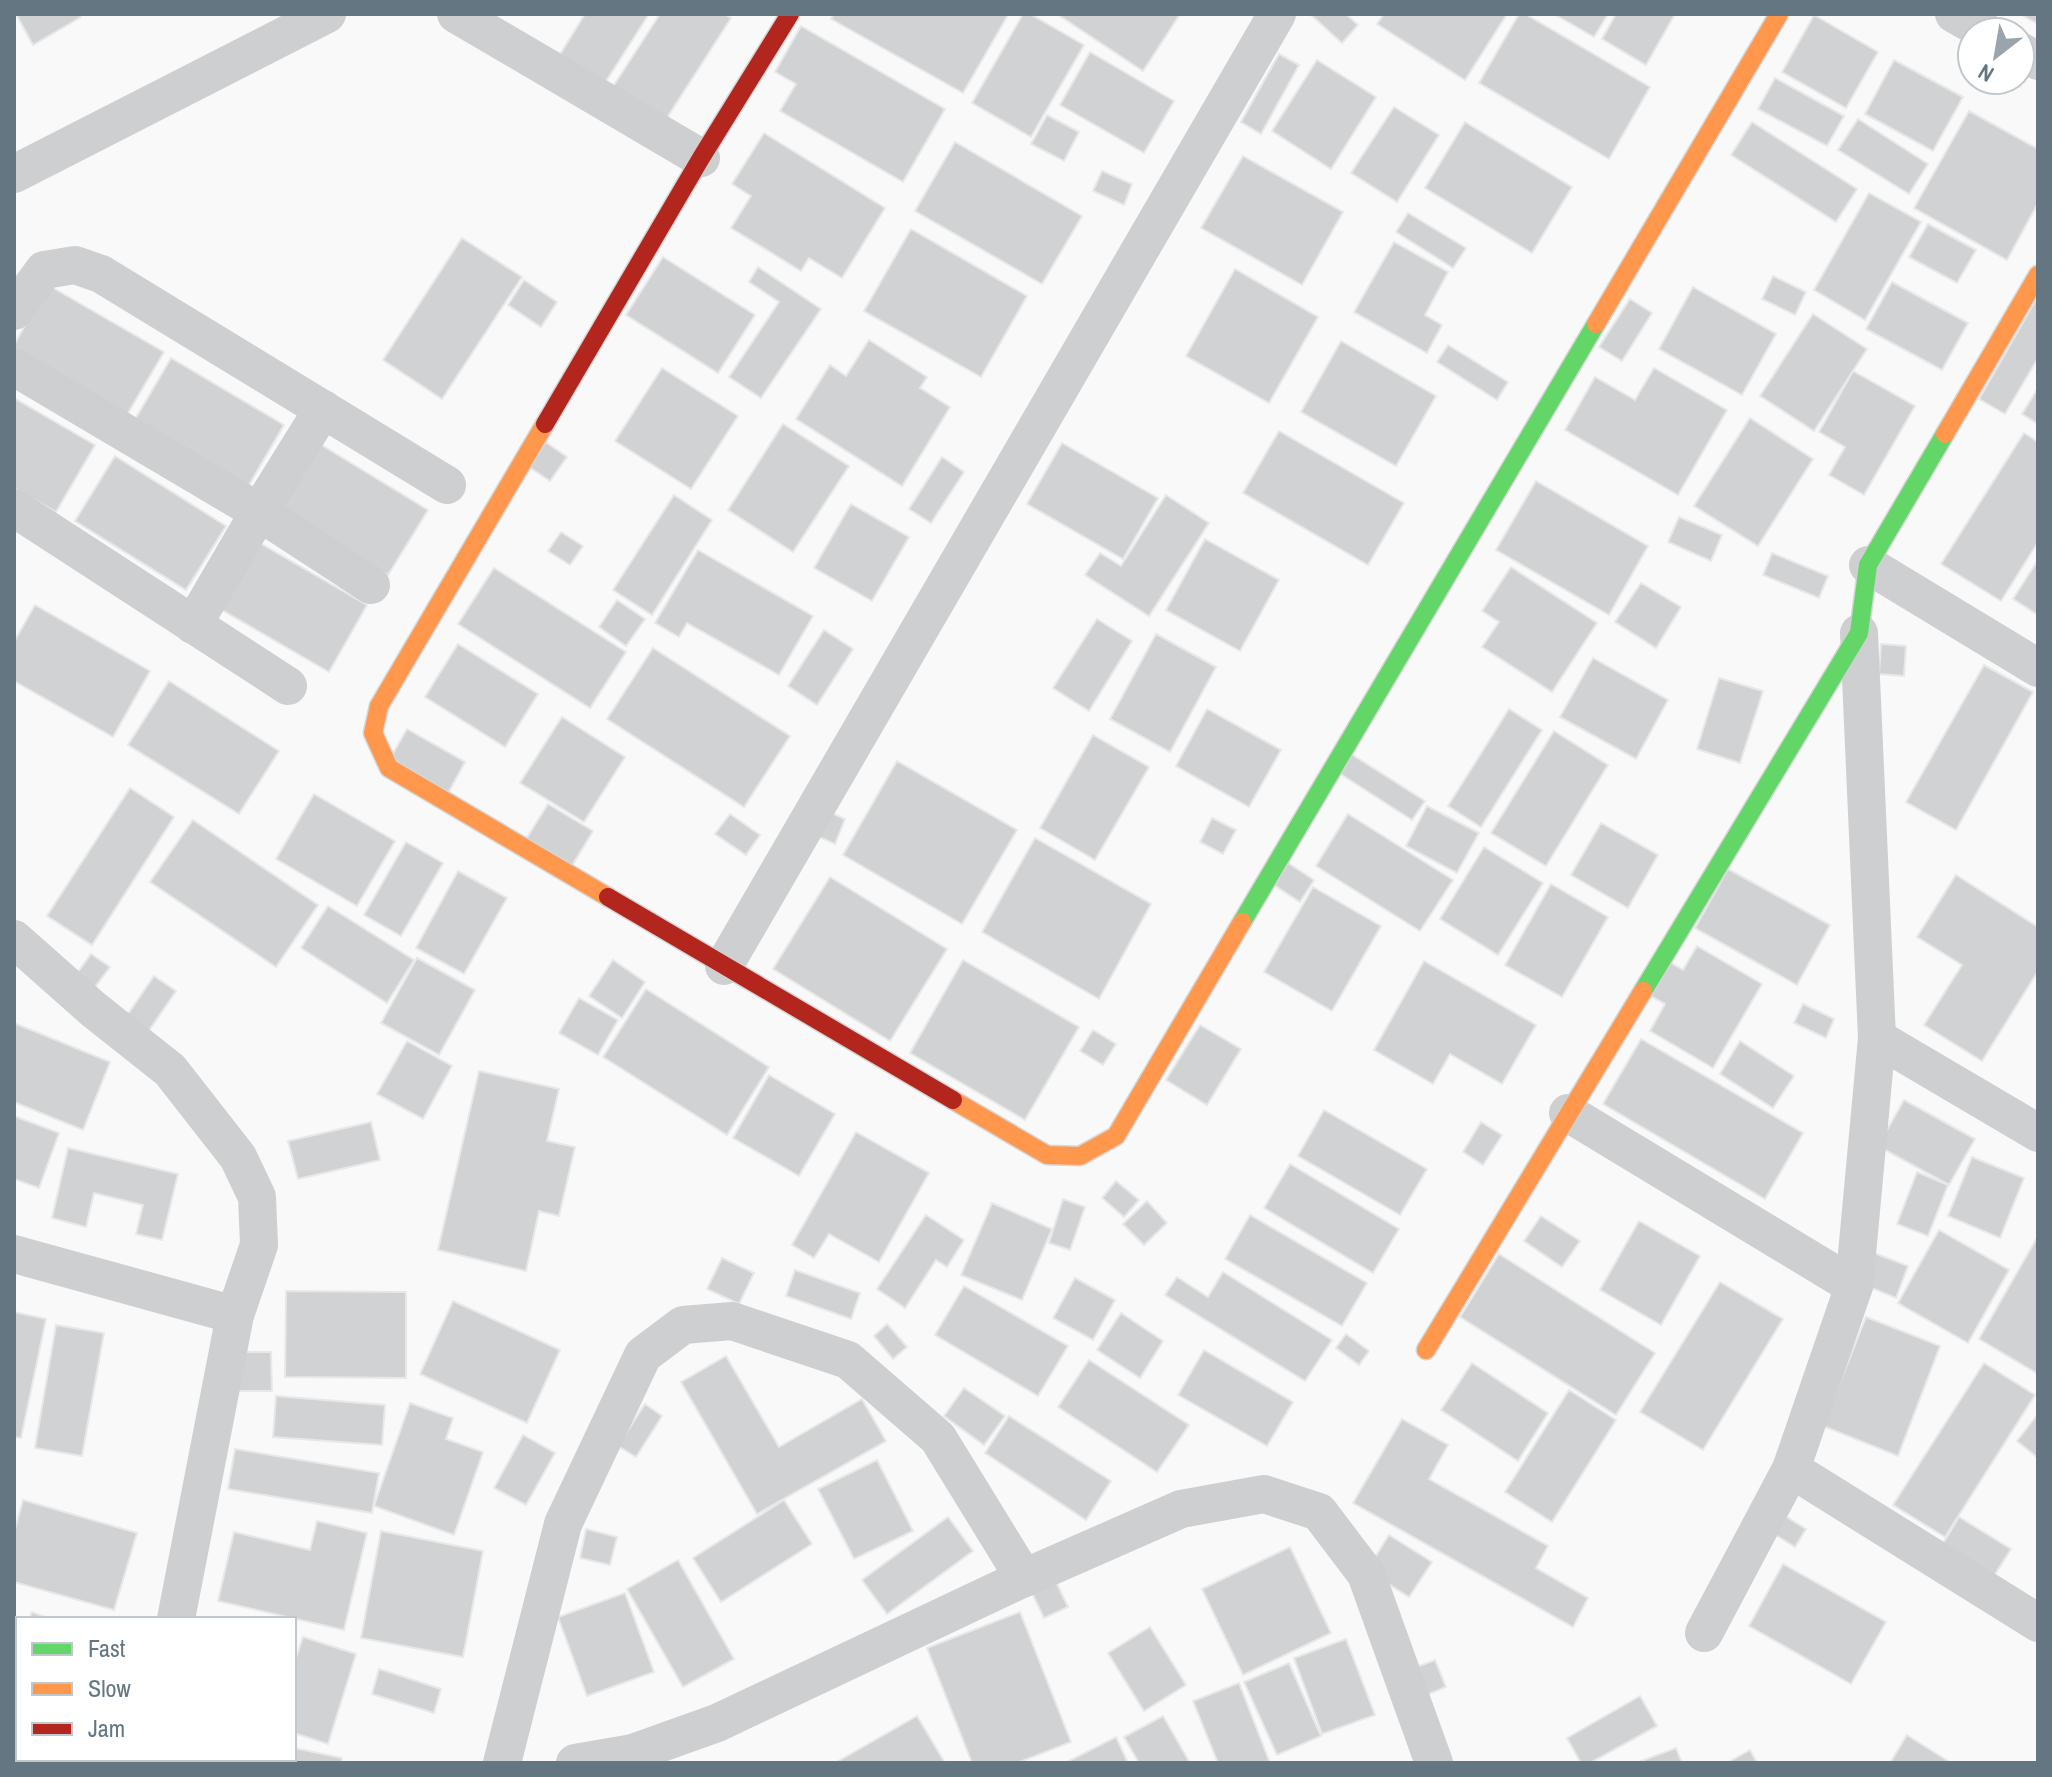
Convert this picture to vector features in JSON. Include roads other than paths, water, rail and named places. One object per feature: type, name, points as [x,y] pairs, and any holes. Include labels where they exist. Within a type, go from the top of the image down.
[{"type":"street","points":[[14,174],[327,14]]},
{"type":"street","points":[[456,14],[701,158]]},
{"type":"street","points":[[790,14],[701,158],[379,706],[373,733],[389,768],[1047,1155],[1080,1156],[1116,1136],[1779,14]]},
{"type":"street","points":[[724,966],[1277,14]]},
{"type":"street","points":[[14,311],[44,270],[75,265],[101,274],[447,485]]},
{"type":"street","points":[[1704,1633],[1791,1469],[1854,1286],[1877,1038],[1859,633],[1868,565],[2038,275]]},
{"type":"street","points":[[14,367],[259,512],[371,585]]},
{"type":"street","points":[[193,625],[323,409]]},
{"type":"street","points":[[14,508],[288,686]]},
{"type":"street","points":[[1868,565],[2038,668]]},
{"type":"street","points":[[1426,1350],[1859,633]]},
{"type":"street","points":[[14,939],[93,1009],[170,1070],[238,1157],[257,1197],[259,1245],[235,1315],[176,1617]]},
{"type":"street","points":[[1877,1038],[2038,1133]]},
{"type":"street","points":[[1568,1113],[1854,1286]]},
{"type":"street","points":[[14,1254],[235,1315]]},
{"type":"street","points":[[502,1763],[563,1524],[643,1355],[683,1325],[732,1321],[848,1360],[938,1438],[1024,1578]]},
{"type":"street","points":[[1791,1469],[2038,1623]]},
{"type":"street","points":[[575,1763],[633,1753],[717,1723],[1024,1578],[1181,1509],[1264,1494],[1319,1512],[1366,1574],[1434,1763]]}]
